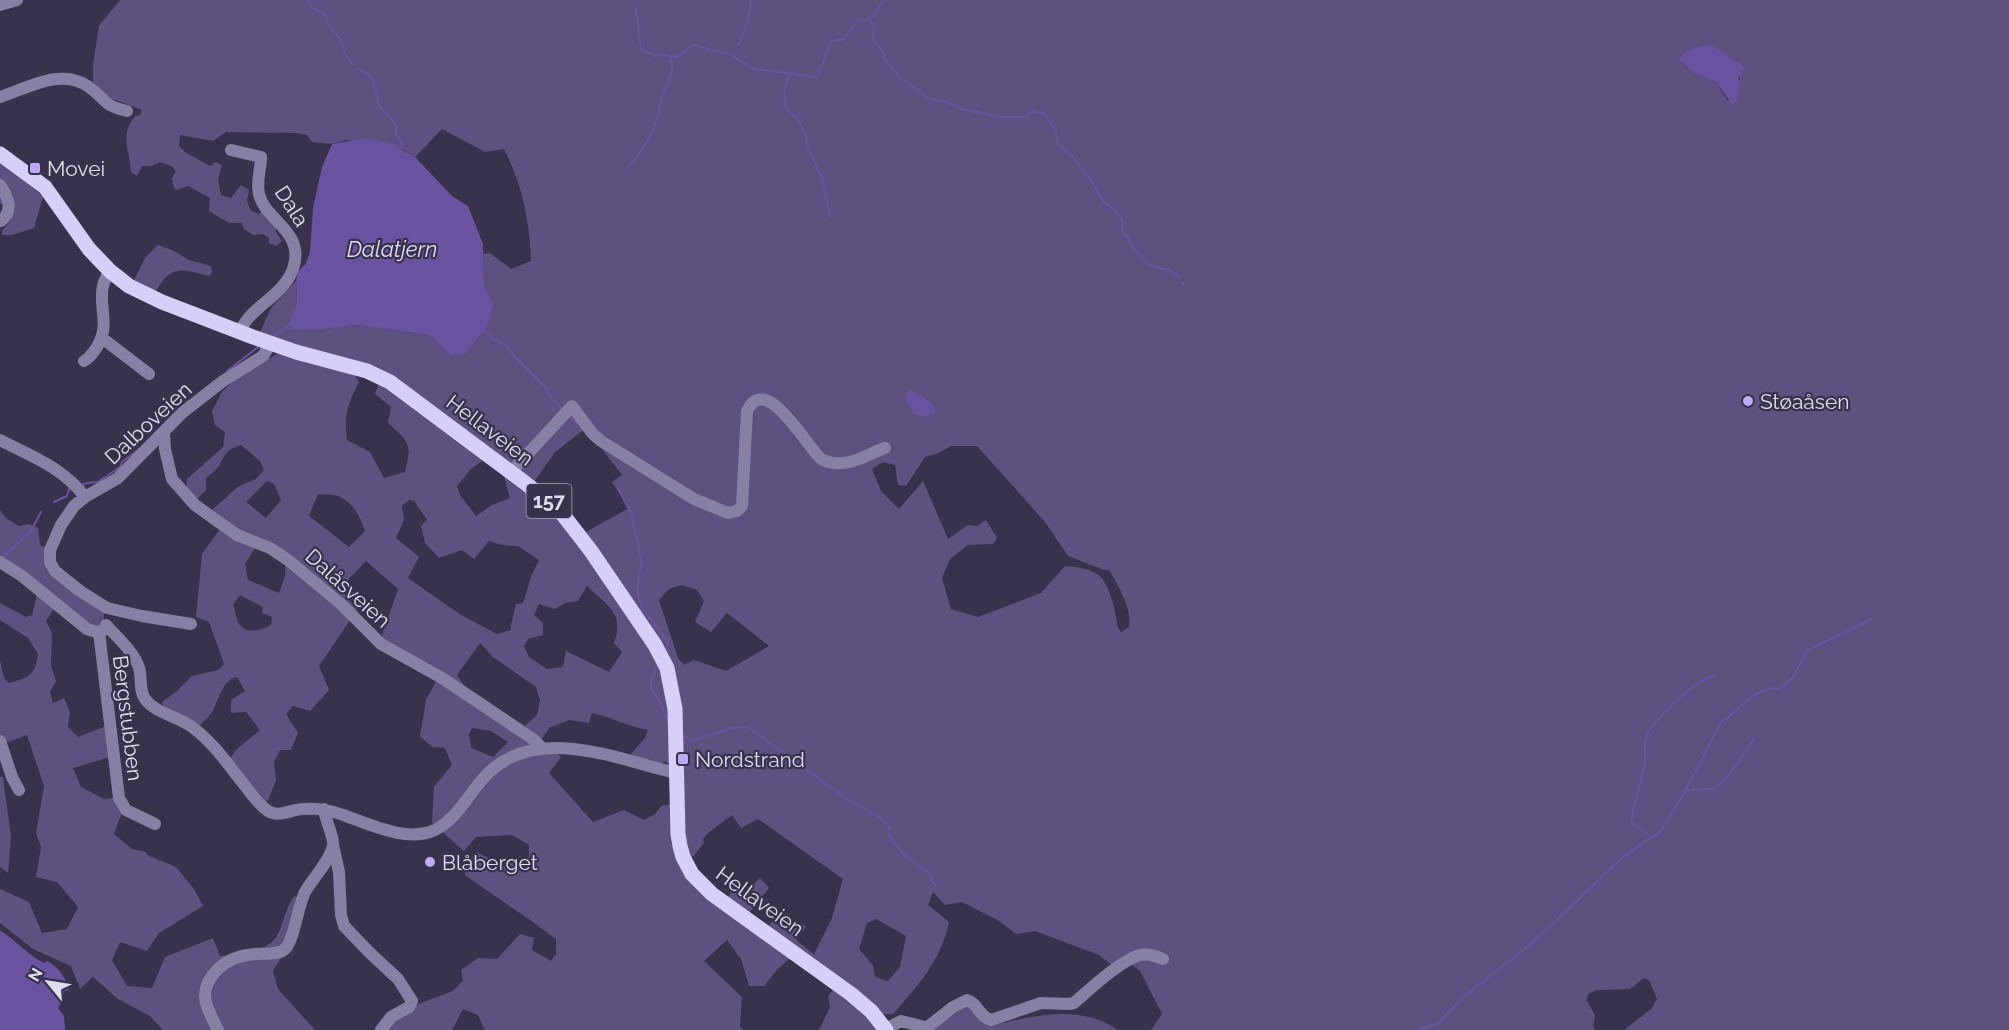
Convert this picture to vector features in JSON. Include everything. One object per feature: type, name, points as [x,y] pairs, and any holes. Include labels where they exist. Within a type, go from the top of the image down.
[{"type":"main road","name":"Hellaveien","points":[[0,154],[30,174],[50,192],[89,249],[110,271],[129,286],[156,300],[240,332],[356,368],[390,382],[550,502],[567,519],[661,655],[667,668],[673,692],[678,834],[688,866],[698,881],[721,900],[851,994],[871,1011],[886,1030]]},
{"type":"street","points":[[0,5],[17,0]]},
{"type":"street","points":[[0,97],[48,81],[69,78],[85,84],[110,106],[128,111]]},
{"type":"street","name":"Dala","points":[[231,150],[260,156],[262,160],[259,194],[265,205],[288,232],[293,243],[295,261],[294,268],[285,284],[249,319],[240,332]]},
{"type":"street","points":[[0,185],[8,198],[9,209],[6,217],[1,221]]},
{"type":"street","points":[[84,361],[89,358],[102,338],[105,321],[102,292],[110,271]]},
{"type":"street","points":[[102,338],[149,374]]},
{"type":"street","name":"Dalboveien","points":[[107,608],[73,586],[55,570],[50,562],[51,550],[61,525],[74,506],[118,478],[182,413],[223,381],[263,356],[271,343]]},
{"type":"street","points":[[511,472],[572,406],[592,433],[613,450],[656,473],[694,499],[728,513],[737,511],[742,506],[747,408],[757,401],[766,401],[788,415],[815,454],[824,460],[849,462],[885,448]]},
{"type":"street","name":"Dalåsveien","points":[[164,433],[172,480],[195,505],[237,535],[270,548],[288,560],[341,604],[381,644],[455,686],[533,739],[542,748]]},
{"type":"street","points":[[0,440],[59,471],[78,487],[85,497]]},
{"type":"street","points":[[0,562],[22,576],[84,627],[103,629],[137,664],[142,693],[148,702],[155,708],[184,721],[202,735],[264,807],[271,812],[281,814],[303,808],[324,809],[400,832],[424,834],[440,827],[469,798],[495,766],[519,754],[542,748],[565,747],[582,750],[677,773]]},
{"type":"street","points":[[103,629],[107,608],[191,624]]},
{"type":"street","name":"Bergstubben","points":[[103,629],[119,798],[126,810],[155,824]]},
{"type":"street","points":[[0,741],[12,777],[19,790]]},
{"type":"street","points":[[324,809],[339,872],[341,915],[344,926],[398,979],[412,1001],[409,1007],[391,1017],[381,1030]]},
{"type":"street","points":[[218,1030],[206,1004],[206,982],[225,962],[255,954],[278,953],[286,949],[305,892],[333,844]]},
{"type":"street","points":[[886,1030],[901,1021],[929,1026],[953,1007],[967,1000],[971,1001],[982,1016],[991,1020],[1041,1003],[1074,1003],[1104,978],[1138,955],[1148,954],[1163,959]]},
{"type":"shaded area","points":[[120,0],[2009,0],[2009,1030],[1624,1030],[1651,1009],[1657,999],[1649,980],[1644,978],[1630,989],[1597,990],[1588,994],[1587,1000],[1595,1016],[1593,1026],[1595,1030],[1151,1030],[1162,1014],[1140,971],[1127,961],[1113,966],[1099,955],[1035,931],[1016,934],[999,921],[962,902],[945,905],[933,892],[928,905],[949,922],[935,960],[912,993],[893,1014],[881,1014],[894,1030],[819,1030],[830,1007],[828,996],[835,988],[790,958],[764,986],[749,986],[741,959],[727,940],[704,961],[742,997],[740,1027],[743,1030],[485,1030],[478,1015],[463,1009],[452,1030],[382,1030],[413,1006],[453,991],[463,980],[461,970],[478,958],[497,959],[520,934],[534,938],[532,950],[551,961],[556,954],[556,939],[465,875],[465,865],[477,852],[504,866],[529,857],[529,845],[512,835],[476,837],[464,851],[432,823],[434,787],[452,765],[445,748],[432,747],[420,736],[426,700],[441,672],[381,638],[398,589],[366,561],[340,588],[357,610],[319,666],[329,690],[310,711],[293,706],[286,714],[298,733],[291,750],[280,750],[274,762],[276,780],[268,800],[260,806],[225,767],[236,750],[260,730],[246,712],[231,713],[231,700],[245,691],[237,677],[224,686],[212,712],[198,727],[164,709],[162,702],[192,676],[218,670],[224,664],[209,622],[196,617],[202,554],[225,522],[211,511],[239,486],[256,479],[264,470],[260,461],[241,445],[228,452],[218,468],[206,478],[206,490],[197,499],[186,491],[187,479],[223,447],[225,432],[215,425],[212,411],[222,392],[241,373],[279,353],[260,332],[271,308],[296,281],[297,301],[288,326],[315,330],[357,325],[429,335],[450,355],[464,355],[487,328],[494,305],[484,284],[483,254],[490,253],[511,269],[531,261],[527,218],[520,189],[504,149],[485,152],[442,129],[415,157],[400,148],[347,140],[332,144],[312,142],[307,135],[297,133],[226,132],[213,141],[180,135],[179,146],[185,152],[210,166],[216,162],[222,165],[218,180],[221,195],[231,198],[241,185],[249,190],[247,200],[250,210],[259,214],[263,210],[275,221],[276,232],[282,241],[276,246],[269,243],[269,238],[263,234],[253,235],[244,229],[242,223],[229,223],[209,211],[210,198],[188,186],[177,190],[174,188],[172,178],[176,171],[173,167],[160,162],[151,166],[142,166],[137,176],[131,172],[127,131],[135,116],[140,115],[142,110],[108,97],[93,82],[93,64],[99,26]],"holes":[[[1707,44],[1731,59],[1741,74],[1738,76],[1740,79],[1728,101],[1716,82],[1695,74],[1679,59],[1687,51]],[[353,372],[379,383],[375,394],[391,407],[388,423],[407,444],[405,472],[384,478],[370,452],[347,440],[346,417],[359,382]],[[586,428],[622,475],[612,482],[629,508],[586,532],[566,507],[534,482],[555,452]],[[951,446],[977,446],[1045,522],[1068,556],[1109,570],[1126,605],[1129,627],[1121,632],[1118,628],[1112,599],[1102,578],[1090,570],[1069,566],[1065,566],[1041,593],[978,617],[951,609],[942,578],[950,559],[968,545],[993,544],[997,538],[986,520],[977,526],[968,525],[948,539],[923,481],[899,509],[881,491],[872,469],[883,462],[895,465],[898,485],[906,486],[925,457]],[[479,454],[503,473],[510,498],[492,505],[476,516],[460,495],[457,486],[471,469],[482,461]],[[267,481],[274,484],[281,500],[266,518],[246,502]],[[318,494],[336,495],[348,502],[358,515],[365,531],[349,547],[309,516]],[[409,500],[414,501],[427,520],[421,526],[425,543],[439,558],[462,550],[474,559],[489,541],[518,546],[539,560],[523,603],[516,604],[511,630],[497,634],[461,615],[408,578],[419,557],[396,538],[404,520],[402,506]],[[259,541],[286,552],[285,576],[279,593],[248,580],[245,564]],[[682,585],[697,590],[704,601],[695,622],[711,632],[727,613],[769,646],[726,671],[694,660],[684,665],[678,658],[659,600],[669,589]],[[587,586],[612,610],[617,624],[614,643],[622,652],[609,672],[566,651],[563,667],[547,669],[529,657],[524,646],[528,639],[543,635],[543,623],[534,615],[539,604],[555,609],[565,603],[578,601]],[[240,595],[263,607],[262,613],[272,617],[271,625],[262,629],[247,630],[239,624],[233,605]],[[480,643],[493,657],[536,687],[540,700],[537,715],[518,732],[469,692],[457,675]],[[592,713],[648,730],[645,738],[631,754],[631,759],[660,765],[665,761],[670,765],[672,804],[661,806],[655,814],[644,820],[624,810],[593,822],[549,773],[561,757],[541,741],[549,728],[569,720],[589,723]],[[472,728],[491,731],[508,742],[493,757],[471,748],[469,734]],[[732,815],[741,828],[758,819],[843,879],[832,918],[814,954],[796,940],[806,927],[801,923],[789,933],[773,921],[768,927],[749,913],[769,888],[760,878],[745,892],[737,884],[727,898],[702,877],[691,859],[704,843],[703,839],[708,833]],[[876,919],[906,936],[900,967],[888,981],[875,977],[873,965],[859,949],[867,923]]]},
{"type":"shaded area","points":[[0,159],[23,176],[43,197],[34,228],[12,235],[2,235],[2,231],[11,220],[11,205],[0,204]]},
{"type":"shaded area","points":[[158,245],[189,260],[211,266],[212,272],[209,276],[184,271],[172,273],[161,282],[156,291],[134,280],[145,258]]},
{"type":"shaded area","points":[[0,510],[7,519],[19,526],[30,524],[38,528],[40,545],[49,550],[48,557],[104,613],[104,624],[99,629],[56,606],[46,621],[52,633],[51,666],[56,681],[50,692],[53,703],[64,698],[70,712],[68,727],[78,737],[106,726],[110,757],[73,768],[81,787],[104,799],[116,798],[123,810],[114,834],[132,849],[146,852],[147,855],[176,867],[194,889],[203,906],[159,933],[147,951],[120,942],[112,960],[127,986],[152,988],[165,957],[213,938],[220,956],[251,952],[267,946],[277,936],[294,896],[300,899],[283,955],[273,971],[278,989],[315,1030],[163,1030],[150,1016],[118,999],[93,977],[80,989],[71,966],[33,949],[0,923],[0,889],[29,902],[42,933],[67,929],[78,907],[57,882],[36,877],[41,847],[36,833],[44,786],[27,735],[0,745],[0,660],[4,678],[9,683],[22,679],[33,671],[38,654],[28,638],[0,620],[0,603],[26,617],[32,615],[38,591],[0,564]]},
{"type":"shaded area","points":[[0,777],[3,777],[11,837],[8,873],[0,867]]},
{"type":"shaded area","points":[[969,1005],[979,1019],[990,1026],[1039,1016],[1072,1014],[1103,1022],[1118,1030],[931,1030]]},
{"type":"water","points":[[1707,44],[1719,49],[1734,62],[1743,66],[1744,71],[1738,77],[1740,82],[1737,102],[1732,104],[1716,82],[1695,74],[1679,59],[1687,51]]},
{"type":"water","name":"Dalatjern","points":[[367,138],[392,144],[415,157],[452,196],[468,206],[483,244],[484,284],[494,305],[487,328],[464,355],[450,355],[429,335],[357,325],[315,330],[292,329],[288,326],[297,301],[298,272],[306,263],[310,252],[313,208],[322,167],[332,144]]},
{"type":"water","points":[[910,389],[928,400],[935,408],[935,412],[925,417],[914,414],[907,402],[906,393]]},
{"type":"water","points":[[0,930],[44,963],[47,961],[51,963],[64,977],[69,990],[64,991],[63,1000],[58,1008],[64,1016],[65,1030],[0,1030]]},
{"type":"waterway","points":[[309,0],[312,8],[324,13],[352,63]]},
{"type":"waterway","points":[[739,45],[748,20],[751,0]]},
{"type":"waterway","points":[[636,8],[641,49],[655,56],[664,54],[671,57],[679,56],[696,45],[728,53],[754,69],[817,77],[831,42],[844,39],[858,20],[870,18],[883,0]]},
{"type":"waterway","points":[[869,20],[874,26],[873,40],[883,51],[884,58],[901,79],[925,97],[944,101],[962,109],[1000,117],[1027,117],[1031,111],[1044,114],[1056,133],[1057,142],[1073,157],[1091,180],[1104,203],[1111,206],[1117,213],[1122,221],[1123,232],[1133,248],[1151,266],[1169,270],[1180,278]]},
{"type":"waterway","points":[[629,167],[647,142],[657,120],[661,99],[671,74],[671,58]]},
{"type":"waterway","points":[[358,68],[373,80],[379,106],[395,123],[397,135],[402,144],[399,150]]},
{"type":"waterway","points":[[790,73],[784,91],[786,108],[799,121],[805,133],[808,148],[822,178],[830,217]]},
{"type":"waterway","points":[[272,337],[289,325]]},
{"type":"waterway","points":[[481,330],[492,334],[492,338],[508,347],[562,409]]},
{"type":"waterway","points":[[227,371],[261,345]]},
{"type":"waterway","points":[[570,417],[581,427]]},
{"type":"waterway","points":[[80,486],[98,482],[120,467],[122,462],[139,449]]},
{"type":"waterway","points":[[54,502],[67,496],[71,488]]},
{"type":"waterway","points":[[618,489],[631,513],[638,544],[641,562],[637,591],[642,608],[668,642],[666,649]]},
{"type":"waterway","points":[[3,557],[31,531],[41,512]]},
{"type":"waterway","points":[[1417,1030],[1437,1024],[1462,998],[1531,944],[1624,856],[1660,832],[1686,790],[1721,722],[1762,691],[1779,689],[1793,677],[1808,650],[1872,619]]},
{"type":"waterway","points":[[658,665],[651,680],[651,689],[659,700],[669,724]]},
{"type":"waterway","points":[[1651,837],[1631,822],[1644,766],[1647,735],[1659,719],[1688,691],[1716,675]]},
{"type":"waterway","points":[[684,736],[691,741],[733,728],[748,727],[844,797],[885,821],[890,829],[889,835],[897,846],[932,876],[931,880],[936,886]]},
{"type":"waterway","points":[[1687,790],[1714,789],[1730,774],[1755,737]]},
{"type":"place","name":"Movei","points":[[35,168]]},
{"type":"place","name":"Støaåsen","points":[[1748,401]]},
{"type":"place","name":"Nordstrand","points":[[683,759]]},
{"type":"place","name":"Blåberget","points":[[430,862]]}]
